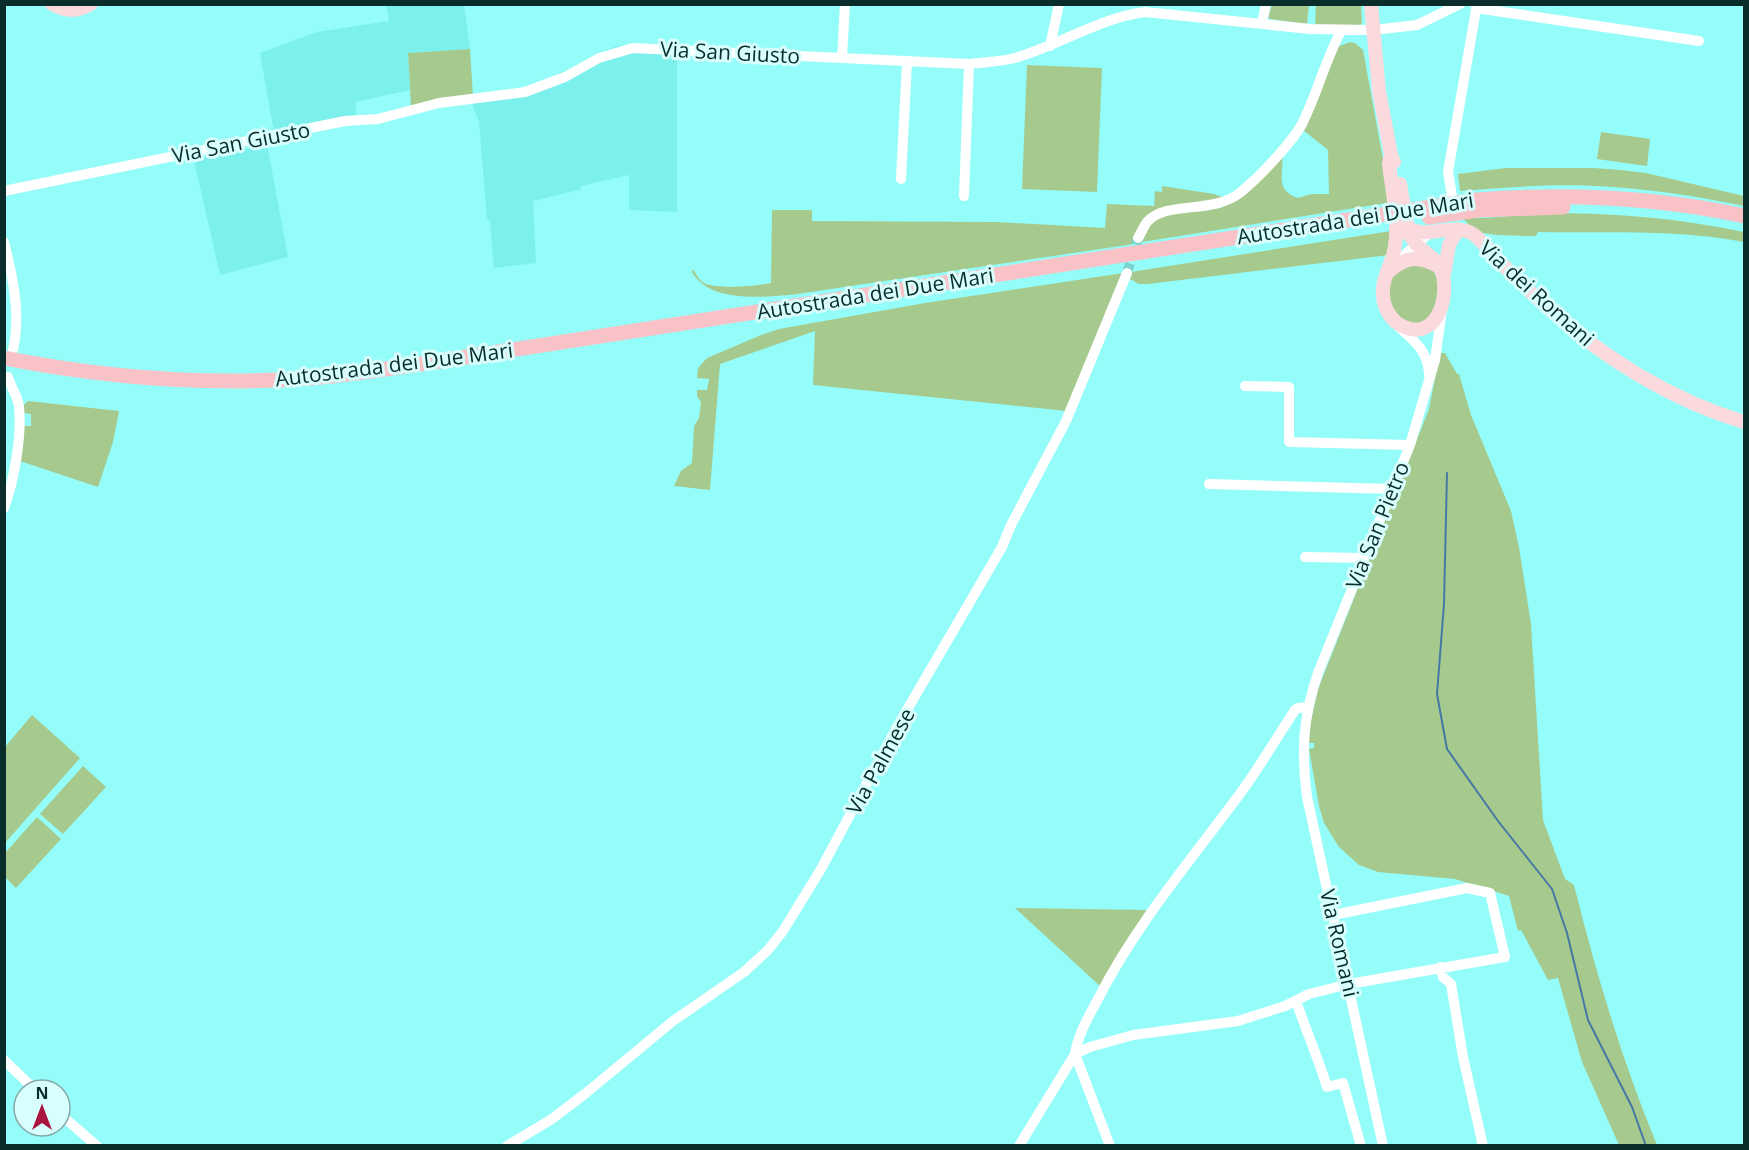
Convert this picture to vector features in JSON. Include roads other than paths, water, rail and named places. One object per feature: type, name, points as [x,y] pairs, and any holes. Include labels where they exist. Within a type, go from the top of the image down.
[{"type":"highway","name":"Autostrada dei Due Mari","points":[[6,373],[159,389],[249,391],[354,384],[1369,221],[1477,200],[1549,196],[1630,199],[1675,203],[1744,216]]},
{"type":"highway","name":"Autostrada dei Due Mari","points":[[9,354],[77,371],[160,379],[239,381],[311,378],[353,374],[1369,221],[1479,210],[1559,207],[1674,213],[1744,226]]},
{"type":"main road","points":[[54,6],[70,11],[91,4]]},
{"type":"main road","points":[[1371,4],[1379,91],[1390,155],[1398,177],[1409,235],[1417,245],[1437,261],[1442,272]]},
{"type":"main road","points":[[1390,155],[1396,232],[1394,253],[1382,294],[1388,312],[1396,322],[1414,328],[1425,327],[1438,318],[1442,309],[1442,272],[1449,245],[1458,229]]},
{"type":"main road","points":[[1407,227],[1414,231],[1431,232],[1458,229]]},
{"type":"main road","name":"Via dei Romani","points":[[1458,229],[1473,235],[1524,286],[1583,339],[1656,384],[1710,410],[1744,422]]},
{"type":"main road","points":[[1386,274],[1398,262],[1413,259],[1421,260],[1442,272]]},
{"type":"street","points":[[842,58],[844,4]]},
{"type":"street","points":[[1050,45],[1059,4]]},
{"type":"street","points":[[1262,23],[1266,4]]},
{"type":"street","name":"Via San Giusto","points":[[4,191],[345,121],[378,119],[440,103],[525,92],[565,77],[606,55],[633,48],[969,64],[1012,59],[1104,22],[1145,12],[1341,31],[1412,26],[1436,10],[1460,4]]},
{"type":"street","points":[[1398,262],[1444,219],[1446,213],[1446,183],[1451,148],[1476,6],[1699,41]]},
{"type":"street","points":[[1138,238],[1148,221],[1161,212],[1217,205],[1234,197],[1248,185],[1282,150],[1301,126],[1341,31]]},
{"type":"street","points":[[901,179],[907,62]]},
{"type":"street","points":[[964,196],[969,64]]},
{"type":"street","points":[[1448,177],[1458,229]]},
{"type":"street","points":[[4,242],[13,279],[17,316],[17,334],[9,354]]},
{"type":"street","name":"Via Palmese","points":[[507,1146],[552,1119],[673,1021],[744,972],[768,950],[783,931],[821,869],[897,727],[1002,547],[1011,525],[1066,421],[1126,273]]},
{"type":"street","name":"Via San Pietro","points":[[1304,739],[1311,693],[1410,445],[1435,360],[1442,309]]},
{"type":"street","points":[[1396,322],[1417,342],[1427,361],[1429,378]]},
{"type":"street","points":[[4,508],[14,470],[20,419],[17,396],[6,373]]},
{"type":"street","points":[[1245,386],[1289,387],[1289,442],[1410,445]]},
{"type":"street","points":[[1209,484],[1392,489]]},
{"type":"street","points":[[1305,557],[1364,558]]},
{"type":"street","points":[[1019,1146],[1075,1054],[1076,1045],[1089,1017],[1125,950],[1244,789],[1295,710],[1308,707]]},
{"type":"street","name":"Via Romani","points":[[1304,739],[1303,764],[1307,797],[1383,1146]]},
{"type":"street","points":[[1075,1054],[1090,1047],[1133,1035],[1238,1021],[1285,1006],[1310,994],[1349,984],[1505,957],[1490,893],[1467,888],[1333,915]]},
{"type":"street","points":[[1440,967],[1443,977],[1451,984],[1461,1048],[1483,1146]]},
{"type":"street","points":[[1296,1001],[1308,1036],[1316,1051],[1327,1087],[1343,1083],[1361,1146]]},
{"type":"street","points":[[1075,1054],[1110,1146]]},
{"type":"street","points":[[4,1060],[23,1078]]},
{"type":"street","points":[[72,1124],[97,1146]]},
{"type":"waterway","points":[[1447,473],[1444,604],[1437,694],[1447,749],[1498,821],[1552,889],[1567,933],[1588,1020],[1632,1107],[1646,1146]]},
{"type":"tunnel","points":[[1127,273],[1138,238]]}]
